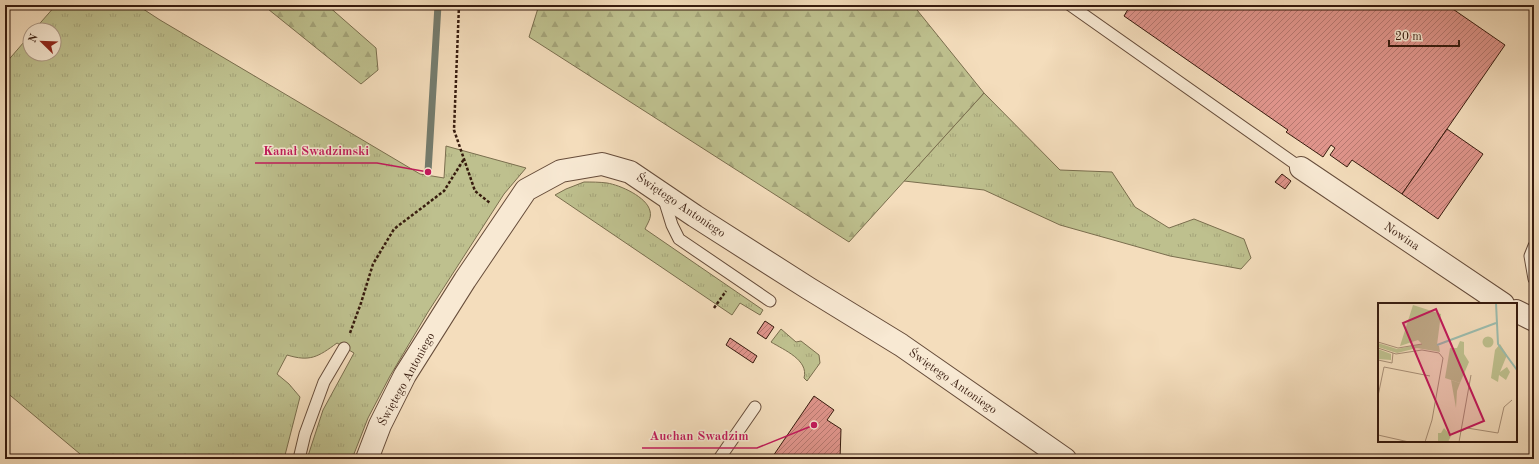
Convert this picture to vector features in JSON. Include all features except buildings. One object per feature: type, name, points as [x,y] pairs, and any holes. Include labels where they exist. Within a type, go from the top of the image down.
[{"type":"street","name":"Świętego Antoniego","points":[[367,459],[380,424],[405,374],[460,286],[526,190],[561,171],[602,164],[630,172],[808,288],[901,345],[1065,459]]},
{"type":"street","name":"Nowina","points":[[1301,168],[1502,303]]},
{"type":"street","points":[[1517,312],[1534,320]]},
{"type":"lane","points":[[1070,5],[1301,168]]},
{"type":"lane","points":[[662,194],[672,225],[679,239],[770,301]]},
{"type":"lane","points":[[1534,246],[1530,256],[1534,279]]},
{"type":"lane","points":[[299,459],[305,434],[324,382],[344,348]]},
{"type":"lane","points":[[719,459],[754,407]]},
{"type":"path","points":[[458,5],[454,130],[475,191],[507,218]]},
{"type":"path","points":[[344,348],[361,303],[373,264],[394,229],[444,191],[464,159]]},
{"type":"green space","points":[[56,5],[137,5],[420,174],[444,178],[446,146],[526,168],[504,194],[428,312],[390,376],[368,418],[352,459],[307,459],[323,410],[354,353],[337,343],[314,357],[302,358],[287,355],[277,374],[289,384],[300,397],[284,459],[86,459],[5,391],[5,64],[22,44],[22,62],[62,62],[62,22],[41,22]]},
{"type":"green space","points":[[263,5],[327,5],[376,48],[378,70],[361,84]]},
{"type":"green space","points":[[539,5],[913,5],[984,93],[849,242],[529,37]]},
{"type":"green space","points":[[984,93],[1060,170],[1112,172],[1135,207],[1169,228],[1194,219],[1244,239],[1251,258],[1241,269],[1170,256],[1060,225],[984,190],[904,181]]},
{"type":"green space","points":[[584,182],[601,182],[612,184],[626,189],[639,197],[648,206],[650,211],[650,218],[645,229],[763,310],[760,315],[740,303],[732,315],[555,195]]},
{"type":"green space","points":[[781,329],[796,342],[801,341],[819,355],[820,363],[807,381],[804,378],[805,372],[803,366],[799,361],[794,356],[771,342]]},
{"type":"waterway","points":[[428,172],[438,5]]},
{"type":"place","name":"Kanał Swadzimski","points":[[428,172]]},
{"type":"place","name":"Auchan Swadzim","points":[[814,425]]}]
